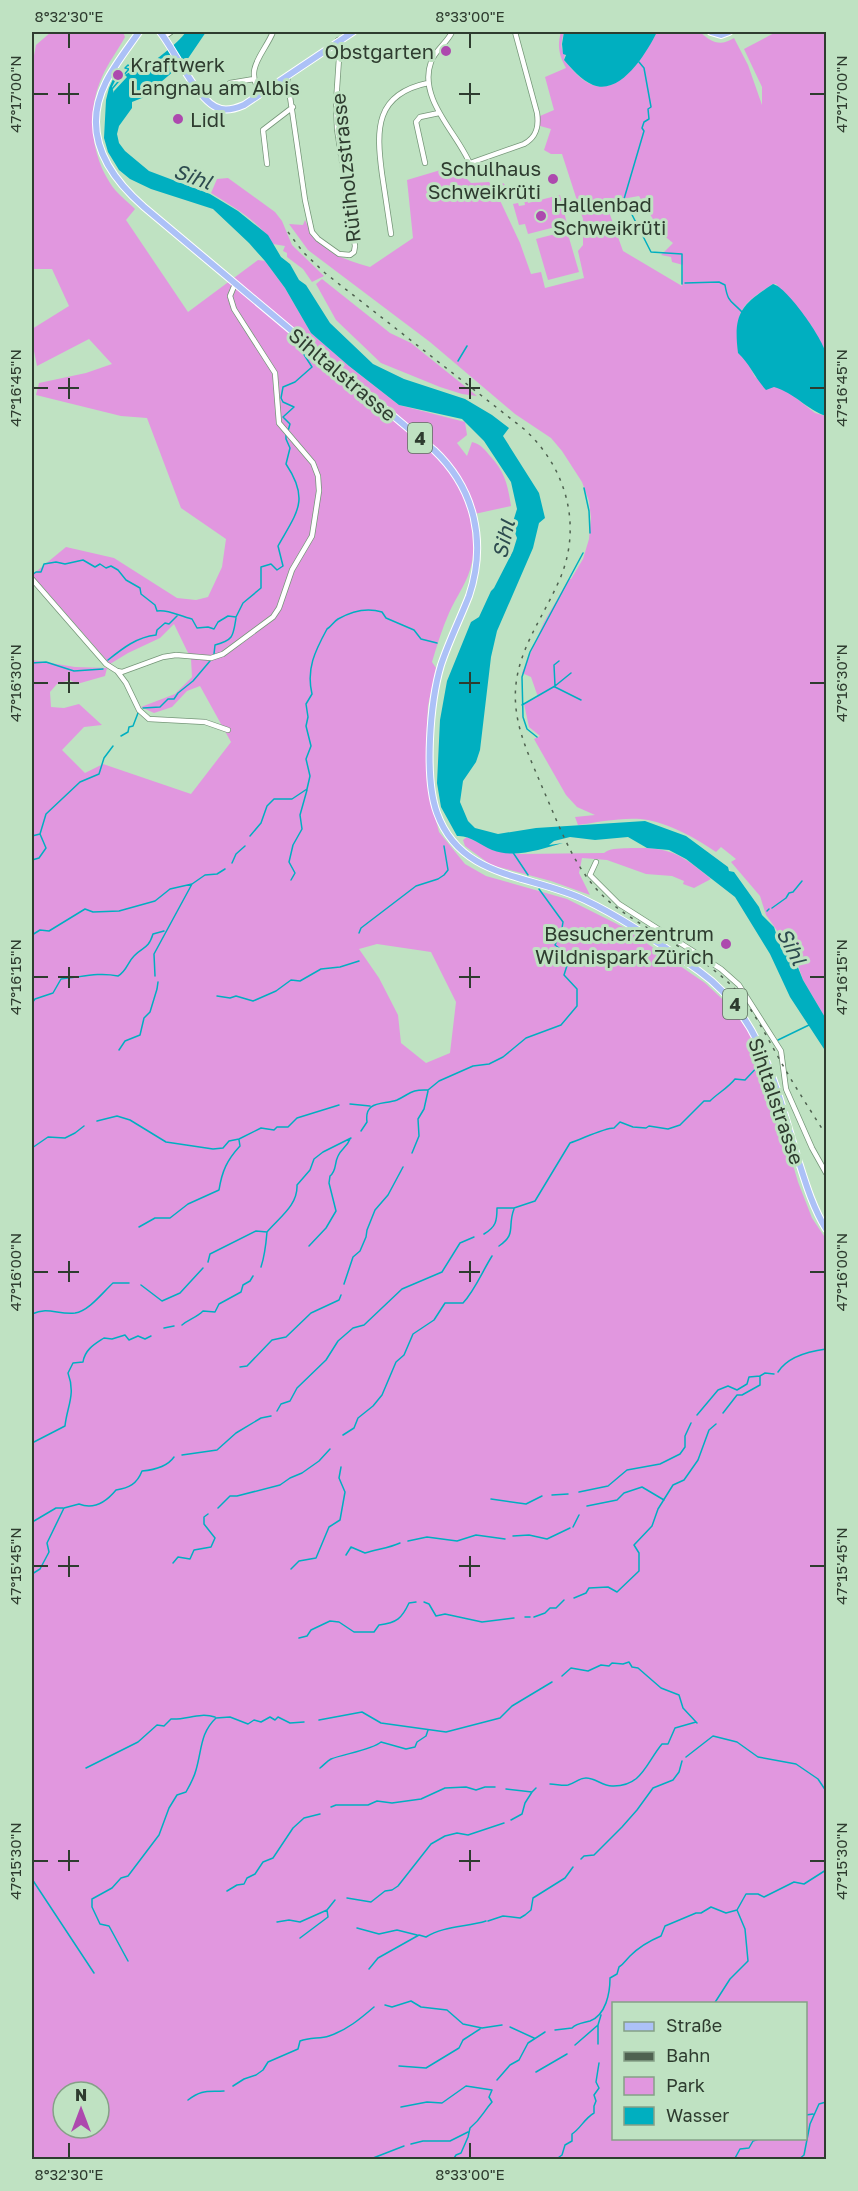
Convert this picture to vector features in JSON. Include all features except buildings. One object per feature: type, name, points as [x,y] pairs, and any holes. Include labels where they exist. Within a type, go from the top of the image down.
[{"type":"main road","name":"Sihltalstrasse","points":[[139,32],[109,78],[101,97],[97,130],[104,158],[112,173],[125,190],[434,450],[457,476],[470,502],[477,535],[476,571],[469,596],[441,666],[433,712],[432,792],[438,814],[448,834],[466,855],[487,868],[562,890],[598,906],[687,962],[724,992],[747,1020],[765,1054],[807,1187],[826,1229]]},
{"type":"main road","points":[[164,37],[204,98],[221,109],[239,108],[353,32]]},
{"type":"main road","points":[[711,32],[721,35],[729,32]]},
{"type":"street","points":[[164,37],[171,32]]},
{"type":"street","points":[[261,93],[254,79],[254,68],[273,32]]},
{"type":"street","points":[[452,32],[431,61],[428,83],[439,112],[472,169]]},
{"type":"street","points":[[470,163],[524,144],[530,141],[537,130],[539,123],[537,113],[515,32]]},
{"type":"street","name":"Rütiholzstrasse","points":[[293,107],[305,200],[312,232],[318,239],[345,256],[354,252],[355,246],[337,129],[336,103],[340,43],[338,40]]},
{"type":"street","points":[[267,164],[263,130],[293,107],[287,76]]},
{"type":"street","points":[[230,83],[254,79]]},
{"type":"street","points":[[391,234],[378,140],[380,123],[386,109],[398,96],[410,88],[428,83]]},
{"type":"street","points":[[426,163],[416,122],[420,117],[439,112]]},
{"type":"street","points":[[117,671],[132,670],[163,657],[176,655],[217,657],[266,623],[279,608],[292,570],[312,536],[319,491],[318,476],[313,463],[279,423],[274,373],[232,304],[230,294],[235,284]]},
{"type":"street","points":[[32,579],[106,664],[117,671],[126,683],[139,710],[149,719],[205,722],[228,730]]},
{"type":"street","points":[[126,683],[128,674],[132,670]]},
{"type":"street","points":[[596,862],[590,875],[619,904],[721,969],[746,994],[781,1051],[786,1089],[812,1148],[826,1173]]},
{"type":"green space","points":[[51,32],[123,32],[125,37],[104,72],[94,103],[93,131],[98,158],[110,183],[118,194],[135,209],[126,220],[188,312],[258,260],[265,261],[285,288],[311,333],[399,405],[465,422],[467,435],[457,443],[467,456],[472,442],[478,444],[500,468],[505,480],[511,506],[470,515],[473,538],[472,562],[465,582],[446,619],[432,662],[436,668],[428,706],[427,785],[439,832],[465,864],[486,876],[567,899],[623,927],[705,983],[732,1008],[751,1036],[764,1066],[798,1182],[812,1218],[826,1239],[826,2159],[32,2159],[32,660],[75,667],[107,668],[105,676],[77,684],[70,680],[57,684],[50,692],[51,707],[64,708],[79,704],[102,725],[84,727],[62,750],[85,773],[103,764],[191,794],[231,742],[200,686],[187,691],[172,707],[154,713],[141,707],[175,694],[192,677],[191,659],[174,624],[160,638],[110,664],[32,575],[66,547],[114,558],[177,598],[196,600],[208,597],[222,567],[226,539],[181,508],[147,418],[121,416],[36,395],[39,383],[86,373],[112,364],[89,339],[37,366],[32,329],[69,306],[52,269],[32,269],[32,66],[36,45]],"holes":[[[377,944],[431,952],[456,1002],[450,1053],[426,1063],[401,1043],[398,1015],[379,978],[359,949]]]},
{"type":"green space","points":[[561,32],[564,32],[562,47],[565,54],[564,60],[581,78],[593,85],[604,86],[614,84],[632,70],[657,32],[700,32],[712,41],[720,43],[734,38],[748,65],[762,105],[762,87],[744,49],[776,32],[826,32],[826,352],[811,325],[776,284],[752,298],[746,305],[739,319],[737,339],[738,353],[747,361],[755,377],[786,390],[815,413],[826,416],[826,1019],[803,980],[795,956],[766,915],[760,896],[731,862],[736,859],[721,847],[716,852],[684,833],[648,820],[622,819],[578,825],[575,817],[595,815],[577,807],[566,795],[534,739],[540,736],[529,727],[524,704],[538,697],[531,677],[522,673],[544,622],[583,559],[589,539],[591,518],[589,501],[582,482],[562,451],[551,438],[515,414],[430,342],[308,250],[289,224],[303,225],[305,220],[316,239],[331,252],[370,267],[413,238],[407,180],[454,166],[471,183],[489,182],[495,190],[499,183],[506,186],[503,193],[496,192],[520,243],[531,274],[541,272],[545,288],[584,278],[578,251],[583,245],[583,219],[562,154],[551,154],[544,150],[551,129],[540,126],[540,116],[554,110],[545,77],[566,68],[559,50]],"holes":[[[639,196],[662,234],[673,243],[661,255],[671,257],[672,262],[683,265],[682,286],[623,251],[604,198],[622,199]]]},
{"type":"green space","points":[[228,178],[275,212],[282,221],[292,245],[324,276],[312,282],[303,269],[287,257],[287,253],[283,251],[285,246],[273,244],[253,221],[211,193],[217,179]]},
{"type":"green space","name":"Hallenbad Schweikrüti","points":[[560,195],[567,224],[528,234],[525,224],[519,225],[513,204],[525,205],[524,199],[527,198],[528,203]]},
{"type":"green space","points":[[567,231],[579,272],[548,280],[536,239]]},
{"type":"green space","points":[[322,279],[390,333],[411,343],[477,396],[440,387],[381,363],[336,320],[316,284]]},
{"type":"green space","points":[[467,837],[495,851],[521,854],[604,853],[617,849],[656,849],[683,858],[711,879],[694,888],[672,876],[646,874],[607,860],[582,858],[579,873],[590,895],[551,881],[491,865],[465,846],[463,840]]},
{"type":"water","points":[[186,32],[206,32],[187,60],[142,98],[132,102],[132,108],[119,126],[117,134],[119,143],[125,151],[149,171],[210,194],[238,211],[268,235],[281,257],[290,264],[299,280],[306,285],[330,323],[373,364],[404,379],[465,399],[509,428],[503,436],[539,493],[545,518],[539,523],[533,548],[497,631],[491,657],[480,750],[476,762],[463,781],[460,802],[468,821],[475,828],[498,834],[536,828],[645,821],[686,836],[728,867],[729,871],[734,872],[759,907],[762,915],[774,927],[780,945],[783,949],[791,950],[803,980],[826,1019],[826,1052],[790,997],[770,954],[735,897],[686,859],[669,850],[647,848],[628,837],[595,840],[570,837],[554,841],[549,845],[563,843],[546,848],[510,854],[492,850],[471,839],[457,836],[441,807],[437,783],[440,720],[447,681],[471,622],[479,617],[513,551],[517,538],[512,525],[517,509],[511,482],[484,441],[462,419],[399,405],[311,333],[285,288],[265,261],[213,209],[151,189],[130,179],[119,170],[108,152],[104,138],[106,100],[114,77],[116,79],[112,87],[114,93],[127,77],[125,75],[153,62]]},
{"type":"water","points":[[564,32],[657,32],[632,70],[613,84],[603,87],[585,80],[564,60],[566,55],[563,54],[562,44]]},
{"type":"water","points":[[773,284],[787,294],[812,326],[824,347],[828,369],[826,416],[781,390],[774,387],[766,390],[738,353],[737,328],[742,311],[753,298]]},
{"type":"waterway","points":[[639,62],[644,68],[651,107],[648,109],[649,119],[644,122],[642,128],[644,131],[624,199],[651,252],[682,254],[682,284]]},
{"type":"waterway","points":[[112,89],[129,69],[125,68],[128,65],[137,71]]},
{"type":"waterway","points":[[685,283],[719,282],[725,285],[729,298],[742,312]]},
{"type":"waterway","points":[[458,361],[467,346]]},
{"type":"waterway","points":[[288,431],[290,424],[283,417],[294,407],[283,402],[281,398],[283,387],[295,382],[312,367],[303,353],[305,348]]},
{"type":"waterway","points":[[32,575],[41,572],[44,564],[56,562],[65,564],[83,560],[95,567],[100,564],[106,568],[111,566],[118,570],[126,580],[140,588],[141,594],[155,605],[157,611],[192,619],[197,628],[214,629],[218,622],[228,616],[236,617],[243,603],[261,588],[261,567],[271,564],[277,570],[283,566],[278,546],[295,515],[299,497],[298,487],[286,464],[290,448],[286,435]]},
{"type":"waterway","points":[[584,488],[589,511],[590,533]]},
{"type":"waterway","points":[[537,737],[527,729],[523,717],[522,677],[530,652],[583,553]]},
{"type":"waterway","points":[[250,836],[261,823],[267,806],[274,799],[292,799],[307,789],[310,776],[306,759],[311,746],[306,726],[308,717],[306,704],[312,694],[310,676],[313,660],[327,629],[336,620],[349,614],[365,610],[376,611],[414,630],[421,639],[437,643]]},
{"type":"waterway","points":[[108,660],[136,641],[156,635],[157,630],[165,623],[169,624],[177,616]]},
{"type":"waterway","points":[[214,654],[215,645],[232,636],[236,618]]},
{"type":"waterway","points":[[143,708],[160,707],[168,699],[174,699],[210,661]]},
{"type":"waterway","points":[[555,686],[554,665],[559,661]]},
{"type":"waterway","points":[[32,663],[46,662],[74,671],[103,669]]},
{"type":"waterway","points":[[522,705],[555,686],[571,673]]},
{"type":"waterway","points":[[555,687],[581,700]]},
{"type":"waterway","points":[[121,736],[133,726],[138,713]]},
{"type":"waterway","points":[[32,836],[40,834],[46,814],[80,782],[99,774],[104,758],[113,746]]},
{"type":"waterway","points":[[291,880],[295,873],[289,862],[293,845],[302,829],[300,815],[307,790]]},
{"type":"waterway","points":[[32,860],[39,858],[46,848],[40,834]]},
{"type":"waterway","points":[[232,863],[236,854],[245,846]]},
{"type":"waterway","points":[[359,933],[361,928],[416,886],[444,875],[448,870],[444,846]]},
{"type":"waterway","points":[[512,851],[528,875]]},
{"type":"waterway","points":[[155,976],[154,954],[192,884],[205,875],[217,874],[225,869]]},
{"type":"waterway","points":[[772,908],[793,892],[802,881]]},
{"type":"waterway","points":[[32,935],[40,930],[49,931],[85,909],[93,912],[119,911],[155,901],[170,889],[192,884]]},
{"type":"waterway","points":[[539,889],[563,922],[562,928]]},
{"type":"waterway","points":[[32,1003],[35,999],[53,993],[61,979],[97,975],[118,976],[134,956],[147,945],[153,934],[164,931]]},
{"type":"waterway","points":[[361,1131],[367,1122],[368,1110],[371,1107],[397,1100],[414,1091],[428,1090],[439,1081],[473,1066],[489,1064],[503,1057],[526,1038],[561,1025],[577,1006],[577,989],[564,975],[570,956],[555,945],[560,934]]},
{"type":"waterway","points":[[217,996],[230,998],[236,996],[253,1001],[276,991],[291,980],[300,981],[321,969],[340,967],[359,961]]},
{"type":"waterway","points":[[119,1050],[125,1041],[140,1035],[144,1018],[150,1012],[158,982]]},
{"type":"waterway","points":[[778,1040],[809,1025]]},
{"type":"waterway","points":[[484,1234],[495,1223],[497,1208],[514,1208],[535,1201],[570,1143],[614,1128],[620,1122],[633,1127],[646,1128],[649,1126],[668,1129],[680,1125],[704,1101],[710,1101],[735,1079],[745,1080],[763,1061]]},
{"type":"waterway","points":[[412,1153],[419,1136],[418,1119],[424,1109],[428,1091]]},
{"type":"waterway","points":[[350,1104],[370,1106]]},
{"type":"waterway","points":[[97,1121],[117,1116],[130,1120],[166,1142],[213,1149],[223,1148],[229,1141],[239,1139],[261,1128],[274,1130],[277,1127],[288,1127],[297,1118],[339,1105]]},
{"type":"waterway","points":[[32,1148],[48,1137],[65,1138],[84,1126]]},
{"type":"waterway","points":[[261,1267],[267,1232],[295,1199],[297,1185],[310,1170],[314,1159],[351,1138]]},
{"type":"waterway","points":[[309,1246],[326,1228],[336,1211],[329,1183],[330,1176],[334,1171],[339,1154],[350,1139]]},
{"type":"waterway","points":[[139,1227],[155,1218],[170,1218],[188,1204],[219,1190],[226,1166],[240,1146],[239,1140]]},
{"type":"waterway","points":[[344,1284],[353,1257],[360,1251],[375,1210],[388,1195],[403,1167]]},
{"type":"waterway","points":[[499,1246],[510,1234],[514,1209]]},
{"type":"waterway","points":[[208,1262],[210,1254],[256,1231],[267,1232]]},
{"type":"waterway","points":[[277,1411],[281,1404],[290,1401],[297,1388],[326,1360],[338,1341],[353,1328],[364,1325],[402,1289],[442,1272],[460,1243],[474,1237]]},
{"type":"waterway","points":[[343,1435],[354,1428],[358,1418],[382,1395],[396,1362],[404,1355],[413,1334],[434,1320],[445,1303],[463,1303],[475,1287],[492,1256]]},
{"type":"waterway","points":[[141,1285],[162,1301],[180,1293],[203,1268]]},
{"type":"waterway","points":[[182,1325],[203,1311],[215,1312],[219,1304],[241,1292],[243,1285],[253,1276]]},
{"type":"waterway","points":[[32,1314],[43,1311],[80,1312],[91,1305],[113,1283],[129,1283]]},
{"type":"waterway","points":[[240,1367],[247,1366],[272,1340],[286,1337],[311,1313],[339,1300],[341,1295]]},
{"type":"waterway","points":[[164,1328],[174,1326]]},
{"type":"waterway","points":[[32,1443],[65,1426],[71,1394],[68,1373],[73,1363],[83,1362],[88,1350],[104,1338],[112,1339],[125,1335],[129,1340],[138,1336],[145,1339],[151,1336]]},
{"type":"waterway","points":[[778,1372],[782,1366],[794,1358],[826,1349]]},
{"type":"waterway","points":[[723,1413],[737,1395],[742,1395],[760,1385],[760,1376],[765,1373],[774,1374]]},
{"type":"waterway","points":[[697,1415],[718,1390],[728,1386],[737,1390],[747,1384],[749,1377],[760,1376]]},
{"type":"waterway","points":[[182,1455],[217,1450],[236,1433],[261,1418],[271,1416]]},
{"type":"waterway","points":[[579,1492],[608,1486],[627,1470],[660,1464],[680,1454],[685,1447],[685,1436],[691,1423]]},
{"type":"waterway","points":[[574,1598],[586,1593],[589,1588],[608,1587],[617,1592],[639,1571],[639,1553],[634,1545],[652,1526],[658,1509],[673,1485],[684,1480],[698,1460],[709,1430],[716,1424]]},
{"type":"waterway","points":[[218,1508],[230,1496],[280,1485],[319,1461],[330,1449]]},
{"type":"waterway","points":[[32,1574],[40,1569],[49,1552],[47,1543],[64,1508],[79,1504],[90,1506],[100,1503],[116,1490],[132,1485],[142,1471],[160,1467],[174,1457]]},
{"type":"waterway","points":[[291,1569],[299,1561],[316,1558],[329,1527],[340,1520],[345,1492],[339,1478],[341,1467]]},
{"type":"waterway","points":[[587,1506],[617,1500],[624,1493],[642,1487],[664,1500]]},
{"type":"waterway","points":[[552,1495],[568,1494]]},
{"type":"waterway","points":[[491,1499],[526,1504],[542,1496]]},
{"type":"waterway","points":[[34,1521],[56,1508],[63,1508]]},
{"type":"waterway","points":[[173,1563],[178,1557],[190,1559],[194,1550],[211,1547],[215,1538],[204,1524],[204,1517],[208,1514]]},
{"type":"waterway","points":[[573,1527],[579,1515]]},
{"type":"waterway","points":[[513,1536],[529,1535],[547,1539],[570,1528]]},
{"type":"waterway","points":[[408,1541],[427,1537],[457,1541],[476,1535],[505,1539]]},
{"type":"waterway","points":[[346,1555],[351,1547],[365,1553],[400,1543]]},
{"type":"waterway","points":[[534,1617],[545,1613],[550,1608],[556,1608],[564,1600]]},
{"type":"waterway","points":[[299,1638],[307,1636],[311,1630],[330,1621],[339,1622],[354,1632],[374,1632],[379,1625],[398,1619],[409,1603],[416,1602]]},
{"type":"waterway","points":[[424,1602],[429,1604],[436,1616],[445,1614],[482,1622],[514,1618]]},
{"type":"waterway","points":[[525,1617],[530,1617]]},
{"type":"waterway","points":[[562,1676],[571,1668],[588,1671],[601,1665],[609,1666],[612,1663],[629,1662],[632,1667],[638,1668],[661,1688],[679,1695],[683,1708],[697,1723]]},
{"type":"waterway","points":[[319,1720],[362,1712],[381,1723],[446,1732],[500,1718],[512,1706],[552,1682]]},
{"type":"waterway","points":[[86,1768],[138,1742],[157,1725],[164,1726],[171,1719],[204,1715],[215,1717]]},
{"type":"waterway","points":[[128,1961],[109,1926],[100,1924],[92,1907],[92,1899],[112,1888],[121,1878],[128,1876],[159,1835],[169,1808],[177,1795],[186,1792],[192,1781],[204,1736],[211,1724],[216,1718],[230,1717],[248,1724],[254,1720],[261,1722],[270,1717],[275,1720],[278,1717],[290,1723],[304,1722]]},
{"type":"waterway","points":[[550,1784],[568,1785],[586,1778],[608,1786],[630,1783],[642,1772],[662,1744],[668,1744],[675,1728],[696,1722]]},
{"type":"waterway","points":[[320,1768],[331,1759],[381,1742],[406,1749],[415,1747],[417,1742],[426,1736],[428,1730]]},
{"type":"waterway","points":[[686,1757],[713,1736],[737,1742],[758,1757],[796,1764],[818,1779],[826,1791]]},
{"type":"waterway","points":[[581,1859],[584,1856],[594,1855],[637,1810],[653,1788],[673,1780],[679,1772],[682,1761]]},
{"type":"waterway","points":[[331,1807],[368,1805],[377,1801],[392,1803],[421,1799],[445,1788],[466,1787],[476,1790],[495,1787]]},
{"type":"waterway","points":[[506,1789],[532,1792],[536,1788]]},
{"type":"waterway","points":[[511,1820],[522,1814],[525,1803],[532,1792]]},
{"type":"waterway","points":[[227,1891],[244,1884],[263,1862],[273,1858],[293,1828],[304,1818],[320,1814]]},
{"type":"waterway","points":[[347,1898],[371,1902],[385,1891],[398,1886],[431,1844],[445,1836],[457,1833],[468,1835],[504,1823]]},
{"type":"waterway","points":[[488,1921],[503,1916],[520,1918],[525,1915],[531,1910],[533,1898],[565,1878],[573,1867]]},
{"type":"waterway","points":[[555,2030],[572,2028],[600,2014],[606,2003],[610,1978],[617,1974],[619,1967],[637,1950],[661,1936],[665,1926],[711,1907],[726,1913],[737,1910],[746,1894],[758,1894],[764,1897],[794,1882],[804,1884],[826,1870]]},
{"type":"waterway","points":[[32,1879],[94,1973]]},
{"type":"waterway","points":[[300,1938],[328,1917],[327,1910],[335,1900]]},
{"type":"waterway","points":[[277,1922],[289,1920],[300,1922],[327,1910]]},
{"type":"waterway","points":[[715,2002],[730,1979],[748,1961],[745,1929],[737,1910]]},
{"type":"waterway","points":[[369,1969],[378,1958],[419,1935],[426,1937],[440,1931],[486,1921]]},
{"type":"waterway","points":[[357,1928],[379,1934],[397,1930],[417,1935]]},
{"type":"waterway","points":[[385,2005],[392,2007],[411,2001],[421,2007],[447,2010],[463,2024],[482,2028],[502,2025]]},
{"type":"waterway","points":[[233,2086],[256,2075],[268,2062],[298,2049],[300,2041],[336,2034],[374,2007]]},
{"type":"waterway","points":[[598,2044],[598,2025],[601,2015]]},
{"type":"waterway","points":[[575,2045],[598,2025]]},
{"type":"waterway","points":[[510,2027],[534,2038]]},
{"type":"waterway","points":[[399,2066],[426,2068],[459,2048],[463,2040],[480,2029]]},
{"type":"waterway","points":[[497,2080],[510,2065],[519,2060],[528,2043],[545,2032]]},
{"type":"waterway","points":[[536,2072],[567,2054]]},
{"type":"waterway","points":[[555,2160],[562,2155],[565,2145],[572,2141],[572,2134],[594,2113],[596,2101],[594,2095],[599,2088],[596,2082],[599,2063]]},
{"type":"waterway","points":[[401,2107],[427,2102],[442,2103],[466,2086],[492,2090],[489,2097],[492,2102],[470,2128],[461,2153],[453,2160]]},
{"type":"waterway","points":[[188,2100],[201,2093],[224,2091]]},
{"type":"waterway","points":[[807,2140],[810,2124],[819,2104],[826,2102]]},
{"type":"waterway","points":[[807,2115],[813,2114]]},
{"type":"waterway","points":[[411,2144],[423,2141],[450,2141],[468,2132]]},
{"type":"waterway","points":[[734,2160],[740,2149],[749,2148],[756,2140]]},
{"type":"waterway","points":[[798,2160],[804,2155],[807,2140]]},
{"type":"waterway","points":[[368,2160],[404,2146]]},
{"type":"waterway","points":[[720,2160],[726,2160]]},
{"type":"railway","points":[[288,232],[303,252],[325,273],[524,429],[551,462],[567,499],[570,540],[559,581],[526,648],[516,682],[515,701],[518,721],[529,756],[564,838],[591,882],[616,907],[691,954],[732,986],[753,1013],[826,1135]]},
{"type":"place","name":"Obstgarten","points":[[446,51]]},
{"type":"place","name":"Kraftwerk Langnau am Albis","points":[[118,75]]},
{"type":"place","name":"Lidl","points":[[178,119]]},
{"type":"place","name":"Schulhaus Schweikrüti","points":[[553,179]]},
{"type":"place","name":"Hallenbad Schweikrüti","points":[[541,216]]},
{"type":"place","name":"Besucherzentrum Wildnispark Zürich","points":[[726,944]]},
{"type":"water label","name":"Sihl","points":[[193,176]]},
{"type":"water label","name":"Sihl","points":[[503,539]]},
{"type":"water label","name":"Sihl","points":[[792,946]]}]
